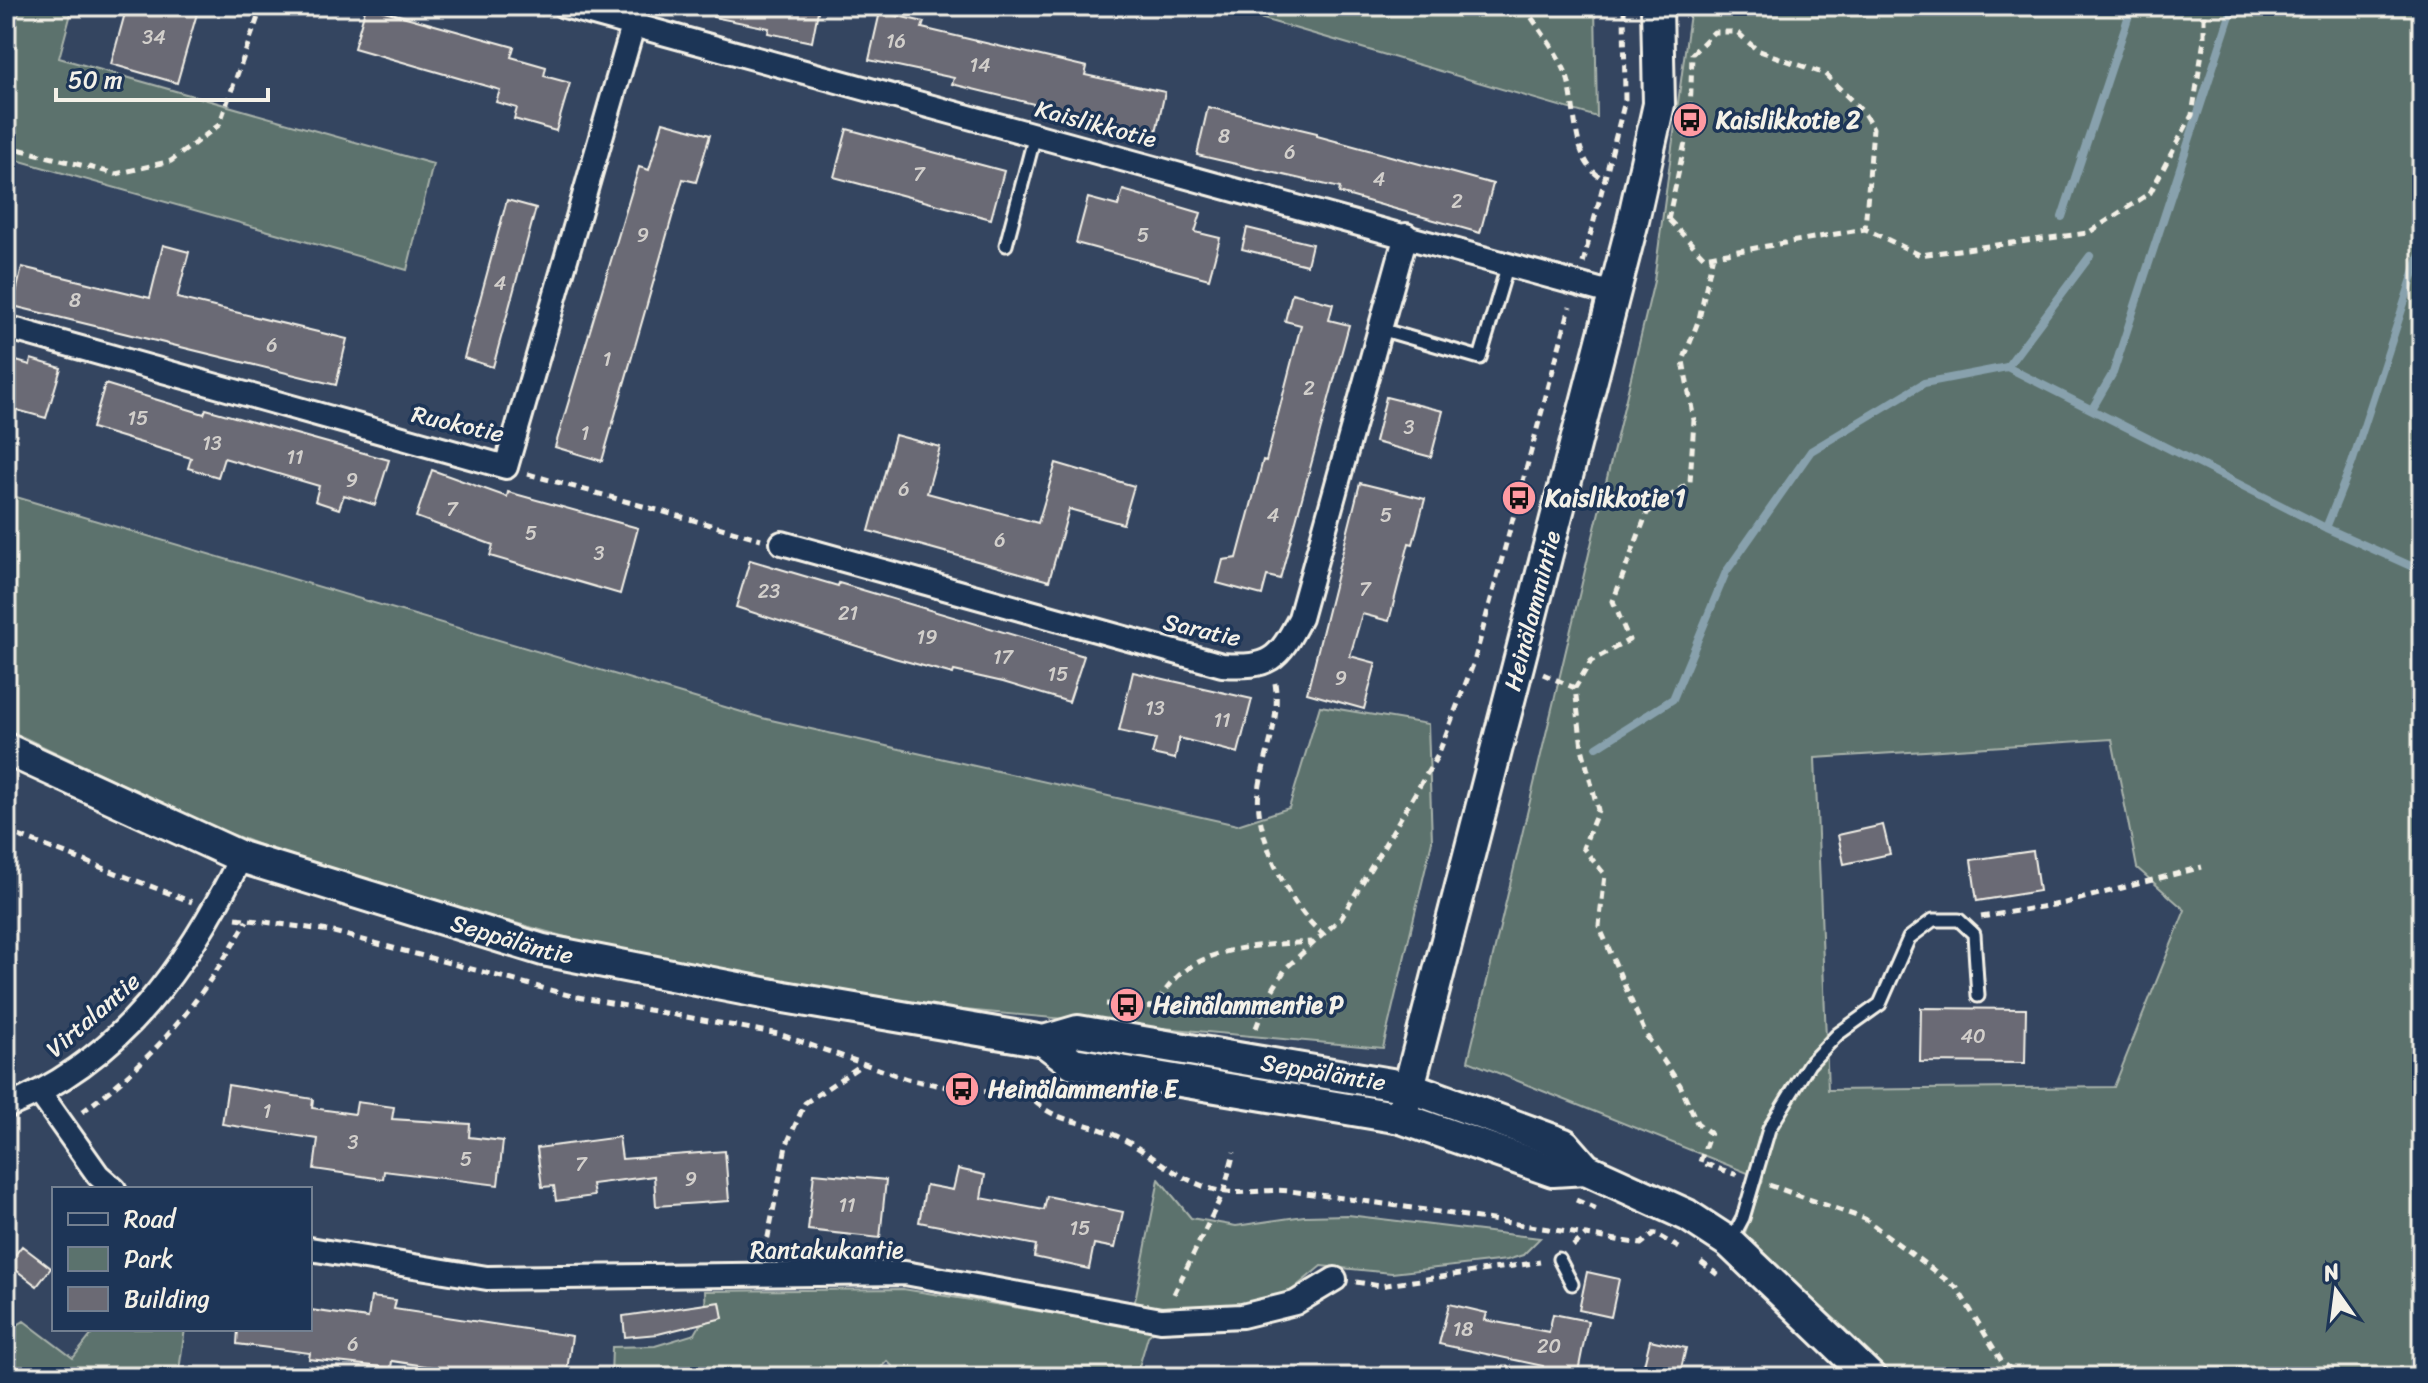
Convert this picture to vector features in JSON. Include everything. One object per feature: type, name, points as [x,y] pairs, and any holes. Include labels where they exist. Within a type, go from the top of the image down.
[{"type":"main road","name":"Heinälammintie","points":[[1401,1118],[1426,1033],[1614,294],[1659,104],[1657,6]]},
{"type":"main road","name":"Seppäläntie","points":[[6,749],[241,857],[543,950],[784,997],[1044,1041],[1078,1031],[1409,1087],[1564,1144],[1586,1169],[1645,1195],[1730,1243],[1870,1377]]},
{"type":"main road","name":"Seppäläntie","points":[[1044,1041],[1073,1063],[1401,1118],[1553,1171],[1586,1169]]},
{"type":"street","name":"Kaislikkotie","points":[[564,6],[1614,294]]},
{"type":"street","name":"Ruokotie","points":[[6,327],[506,467],[633,26]]},
{"type":"street","name":"Saratie","points":[[782,543],[1222,665],[1252,667],[1270,662],[1286,644],[1300,618],[1406,235]]},
{"type":"street","name":"Virtalantie","points":[[6,1107],[40,1093],[91,1057],[155,999],[214,911],[241,857]]},
{"type":"street","points":[[40,1093],[98,1175],[112,1187]]},
{"type":"street","name":"Rantakukantie","points":[[312,1249],[487,1278],[905,1273],[1161,1320],[1242,1316],[1295,1303],[1335,1279]]},
{"type":"lane","points":[[1006,245],[1035,135]]},
{"type":"lane","points":[[1379,328],[1480,358],[1508,264]]},
{"type":"lane","points":[[1730,1243],[1743,1218],[1769,1129],[1809,1064],[1838,1034],[1880,1004],[1909,938],[1933,920],[1959,920],[1974,934],[1978,996]]},
{"type":"lane","points":[[1559,1259],[1572,1284]]},
{"type":"path","points":[[6,146],[116,174],[171,161],[219,125],[262,6]]},
{"type":"path","points":[[1524,6],[1565,72],[1582,151],[1594,174],[1605,180]]},
{"type":"path","points":[[1256,1028],[1275,984],[1322,933],[1341,918],[1430,769],[1474,662],[1625,101],[1624,6]]},
{"type":"path","points":[[1669,220],[1704,257],[1865,229],[1920,255],[2088,233],[2150,193],[2192,115],[2204,40],[2204,6]]},
{"type":"path","points":[[1692,54],[1714,32],[1737,32],[1757,50],[1825,74],[1853,102],[1873,128],[1865,229]]},
{"type":"path","points":[[1713,255],[1699,319],[1683,361],[1694,420],[1690,482],[1647,513],[1626,566],[1613,601],[1629,640],[1591,661],[1575,688],[1582,748],[1598,810],[1583,848],[1605,875],[1599,926],[1646,1035],[1680,1085],[1697,1123],[1710,1133],[1700,1162],[1865,1219],[1877,1227],[1957,1288],[2002,1362],[2020,1377]]},
{"type":"path","points":[[506,467],[731,533],[782,543]]},
{"type":"path","points":[[1270,662],[1277,707],[1271,750],[1258,792],[1260,825],[1296,905],[1307,922],[1322,933]]},
{"type":"path","points":[[6,831],[247,921],[330,931],[572,996],[779,1034],[861,1065],[972,1092],[1072,1091]]},
{"type":"path","points":[[1959,920],[2065,903],[2202,867]]},
{"type":"path","points":[[63,1126],[119,1084],[183,1021],[212,981],[247,921]]},
{"type":"path","points":[[1102,1004],[1156,1007],[1176,974],[1193,963],[1243,949],[1313,942]]},
{"type":"path","points":[[765,1276],[763,1261],[786,1146],[792,1131],[805,1103],[861,1065]]},
{"type":"path","points":[[1025,1091],[1037,1105],[1054,1115],[1074,1124],[1103,1130],[1137,1146],[1195,1182],[1224,1191],[1285,1190],[1641,1244],[1654,1234]]},
{"type":"path","points":[[1161,1320],[1224,1191],[1234,1152]]},
{"type":"path","points":[[1645,1195],[1654,1234]]},
{"type":"path","points":[[1567,1196],[1605,1212]]},
{"type":"path","points":[[1642,1229],[1694,1256],[1729,1284]]},
{"type":"path","points":[[1335,1279],[1380,1286],[1559,1259],[1586,1235]]},
{"type":"green space","points":[[6,6],[73,6],[59,58],[433,164],[407,270],[6,157]]},
{"type":"green space","points":[[1219,6],[1595,6],[1597,117]]},
{"type":"green space","points":[[1691,6],[2422,6],[2422,1377],[1894,1377],[1837,1321],[1743,1239],[1763,1179],[1468,1061],[1654,281]],"holes":[[[2112,739],[2137,868],[2185,910],[2114,1087],[1828,1090],[1815,758]]]},
{"type":"green space","points":[[6,494],[762,718],[1237,825],[1289,808],[1320,706],[1428,724],[1432,841],[1383,1048],[921,1006],[637,957],[512,922],[383,893],[211,826],[6,729]]},
{"type":"green space","points":[[1159,1179],[1191,1218],[1236,1226],[1304,1216],[1348,1215],[1540,1238],[1523,1255],[1507,1260],[1392,1273],[1321,1266],[1280,1300],[1232,1311],[1174,1313],[1148,1336],[1136,1377],[903,1377],[887,1361],[872,1377],[611,1377],[612,1347],[655,1346],[695,1334],[706,1315],[705,1291],[903,1289],[1130,1326]]},
{"type":"green space","points":[[24,1321],[73,1358],[94,1331],[185,1331],[178,1377],[6,1377],[6,1332]]},
{"type":"building","points":[[127,6],[185,6],[198,10],[177,83],[111,64]]},
{"type":"building","points":[[366,6],[514,47],[511,57],[546,67],[544,76],[570,83],[556,131],[514,119],[517,108],[496,102],[500,90],[354,48]]},
{"type":"building","points":[[714,6],[819,6],[812,42],[768,33],[769,28],[713,17]]},
{"type":"building","points":[[880,12],[924,22],[922,28],[1087,67],[1085,75],[1165,92],[1154,141],[1111,131],[1112,123],[952,84],[954,78],[869,60]]},
{"type":"building","points":[[1208,107],[1317,133],[1317,136],[1493,184],[1480,233],[1339,193],[1340,188],[1197,155]]},
{"type":"building","points":[[663,122],[710,135],[696,182],[683,179],[602,461],[555,447],[639,167],[649,170]]},
{"type":"building","points":[[847,129],[1004,171],[991,219],[834,177]]},
{"type":"building","points":[[1123,190],[1201,213],[1195,232],[1220,238],[1209,279],[1076,243],[1088,198],[1118,206]]},
{"type":"building","points":[[507,200],[536,208],[493,367],[464,358]]},
{"type":"building","points":[[1247,228],[1312,244],[1307,265],[1242,249]]},
{"type":"building","points":[[163,245],[189,252],[177,298],[347,339],[336,385],[13,306],[22,267],[150,298]]},
{"type":"building","points":[[1292,293],[1333,304],[1329,320],[1349,325],[1280,579],[1267,576],[1262,595],[1217,583],[1223,560],[1237,558],[1263,460],[1266,461],[1301,325],[1285,321]]},
{"type":"building","points":[[6,358],[30,365],[31,359],[61,368],[46,418],[6,407]]},
{"type":"building","points":[[105,384],[204,414],[206,409],[389,460],[375,505],[344,495],[339,509],[315,501],[319,486],[224,458],[218,477],[188,468],[191,458],[92,428]]},
{"type":"building","points":[[1386,397],[1443,411],[1431,457],[1375,442]]},
{"type":"building","points":[[895,435],[940,447],[927,493],[1038,523],[1056,463],[1134,486],[1123,524],[1069,509],[1049,581],[869,531]]},
{"type":"building","points":[[432,470],[507,497],[508,492],[638,528],[620,594],[490,556],[493,545],[416,517]]},
{"type":"building","points":[[1360,483],[1425,499],[1413,544],[1409,543],[1389,621],[1362,614],[1350,656],[1376,663],[1364,709],[1307,693]]},
{"type":"building","points":[[750,560],[838,586],[839,583],[1084,656],[1069,702],[1003,682],[954,671],[953,674],[894,658],[736,607]]},
{"type":"building","points":[[1133,672],[1252,699],[1238,753],[1179,738],[1175,759],[1152,754],[1156,739],[1119,731]]},
{"type":"building","points":[[1883,825],[1890,854],[1844,864],[1838,835]]},
{"type":"building","points":[[2033,851],[2039,891],[1977,901],[1971,860]]},
{"type":"building","points":[[1921,1008],[2026,1009],[2025,1063],[1920,1062]]},
{"type":"building","points":[[228,1085],[313,1099],[312,1108],[355,1114],[357,1102],[394,1107],[392,1119],[470,1124],[469,1137],[503,1141],[498,1185],[384,1171],[383,1179],[314,1169],[318,1139],[222,1124]]},
{"type":"building","points":[[619,1137],[622,1159],[725,1151],[729,1201],[656,1206],[654,1176],[592,1184],[594,1196],[556,1201],[554,1186],[542,1187],[537,1148]]},
{"type":"building","points":[[958,1169],[985,1175],[981,1198],[1044,1210],[1047,1196],[1123,1212],[1115,1248],[1094,1244],[1089,1269],[1034,1257],[1036,1245],[919,1222],[926,1185],[953,1190]]},
{"type":"building","points":[[814,1173],[886,1180],[880,1238],[808,1230]]},
{"type":"building","points":[[22,1246],[51,1268],[37,1286],[8,1264]]},
{"type":"building","points":[[1587,1272],[1619,1279],[1611,1317],[1579,1310]]},
{"type":"building","points":[[371,1297],[396,1300],[394,1309],[572,1336],[566,1377],[498,1377],[392,1361],[391,1368],[309,1359],[310,1353],[237,1344],[238,1331],[312,1331],[312,1310],[368,1318]]},
{"type":"building","points":[[720,1302],[723,1318],[658,1334],[625,1337],[623,1316]]},
{"type":"building","points":[[1449,1304],[1487,1313],[1485,1320],[1549,1332],[1553,1314],[1588,1321],[1577,1377],[1541,1377],[1543,1366],[1439,1344]]},
{"type":"building","points":[[1650,1340],[1686,1348],[1679,1377],[1641,1377]]},
{"type":"waterway","points":[[2062,217],[2132,6]]},
{"type":"waterway","points":[[2092,409],[2113,373],[2233,6]]},
{"type":"waterway","points":[[2326,528],[2352,463],[2422,248]]},
{"type":"waterway","points":[[2007,367],[2090,256]]},
{"type":"waterway","points":[[1597,747],[1673,699],[1726,572],[1811,451],[1924,383],[2007,367],[2326,528],[2422,571]]},
{"type":"place","name":"Kaislikkotie 2","points":[[1690,120]]},
{"type":"place","name":"Kaislikkotie 1","points":[[1519,498]]},
{"type":"place","name":"Heinälammentie P","points":[[1127,1005]]},
{"type":"place","name":"Heinälammentie E","points":[[962,1089]]}]
